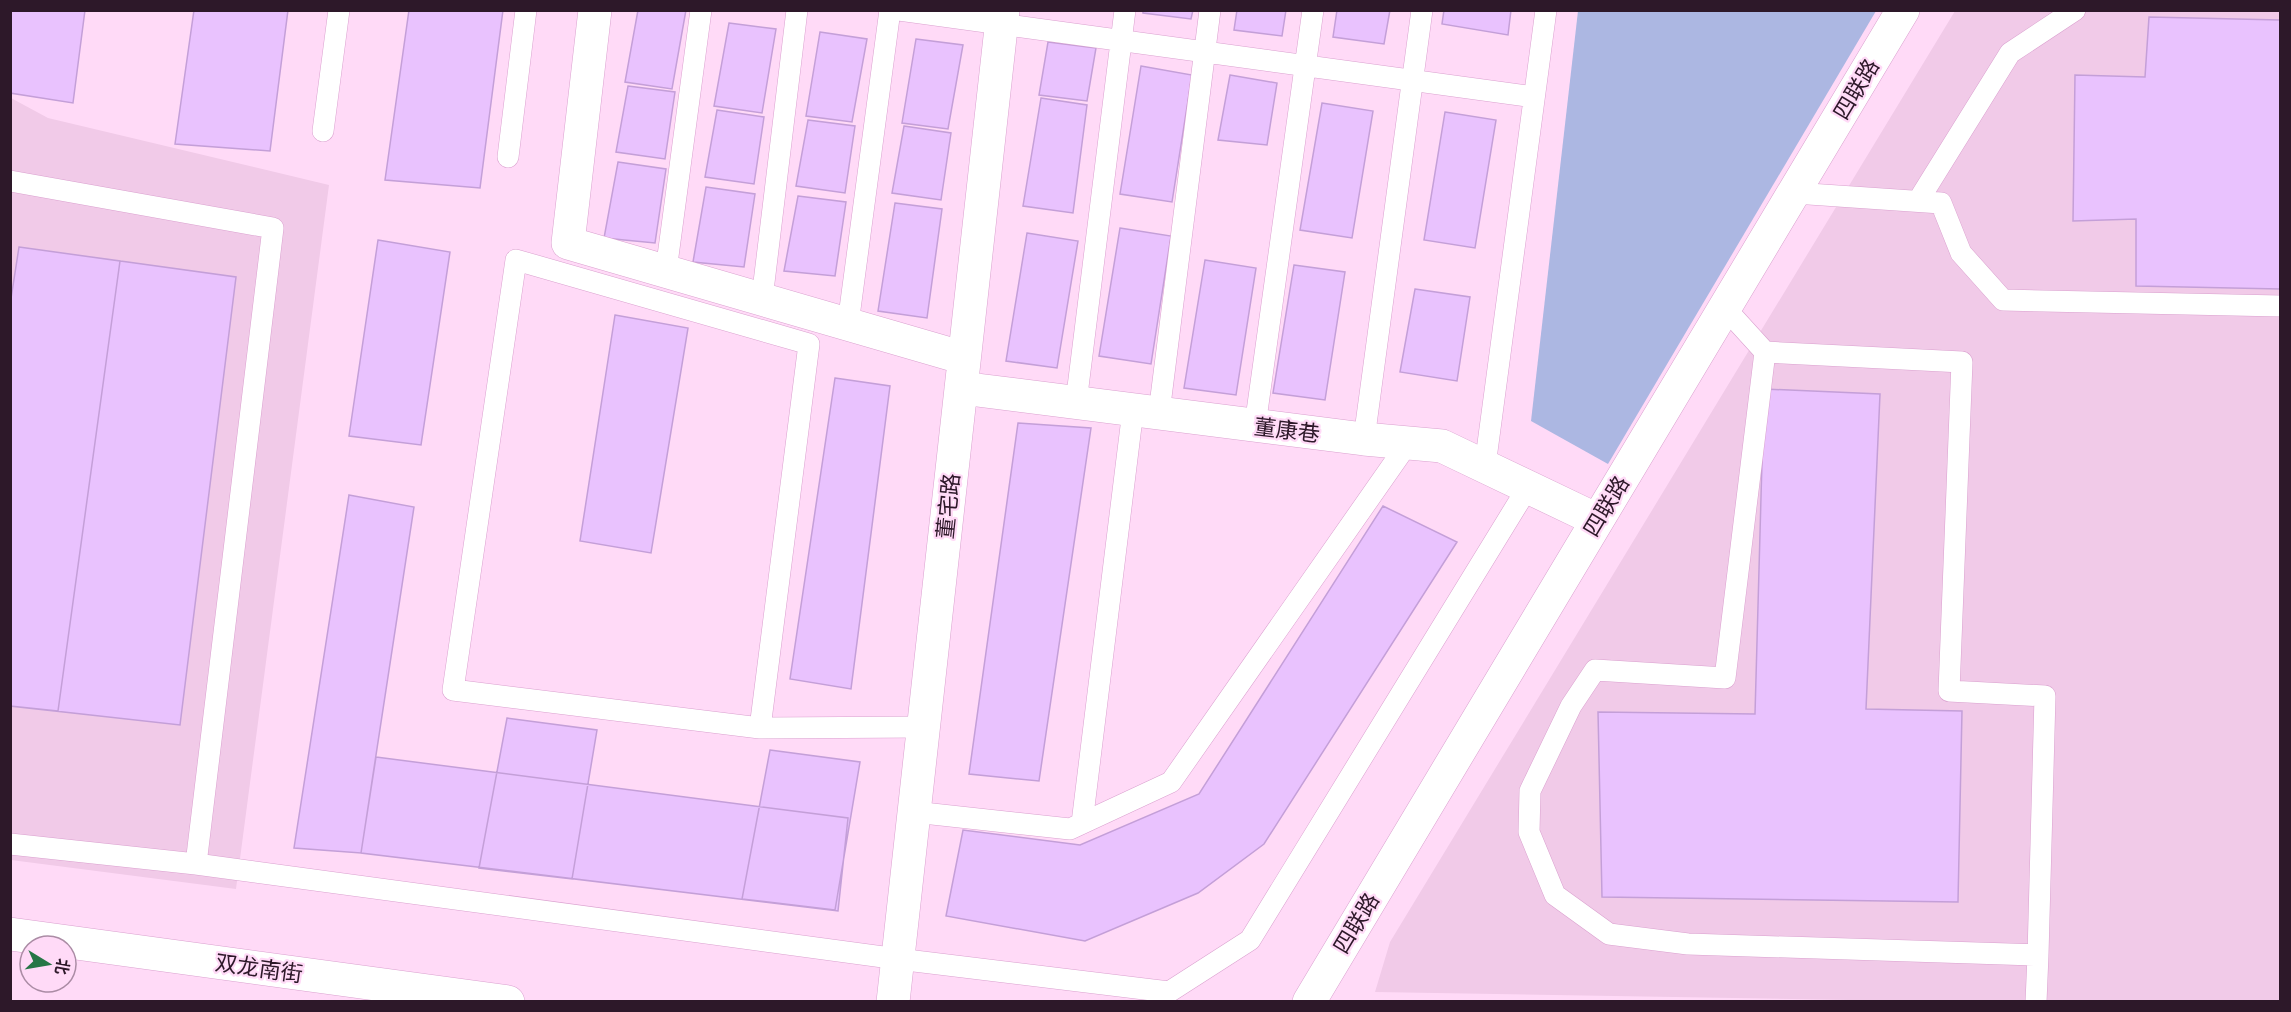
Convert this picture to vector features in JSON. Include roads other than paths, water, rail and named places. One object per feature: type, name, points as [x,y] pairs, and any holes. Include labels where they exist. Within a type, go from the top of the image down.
[{"type":"street","name":"董康巷","points":[[595,10],[568,243],[848,324],[963,373],[1076,403],[1364,439],[1442,446],[1598,520]]},
{"type":"street","name":"四联路","points":[[1309,1002],[1903,10]]},
{"type":"street","name":"董宅路","points":[[893,1002],[1002,18]]},
{"type":"street","name":"双龙南街","points":[[10,934],[508,1002]]},
{"type":"lane","points":[[323,131],[339,10]]},
{"type":"lane","points":[[508,156],[526,10]]},
{"type":"lane","points":[[666,271],[701,10]]},
{"type":"lane","points":[[762,299],[797,10]]},
{"type":"lane","points":[[848,324],[890,10]]},
{"type":"lane","points":[[899,10],[1002,18],[1121,41],[1534,97]]},
{"type":"lane","points":[[1076,403],[1125,10]]},
{"type":"lane","points":[[1083,823],[1210,10]]},
{"type":"lane","points":[[1255,426],[1313,10]]},
{"type":"lane","points":[[1364,439],[1422,10]]},
{"type":"lane","points":[[1485,466],[1546,10]]},
{"type":"lane","points":[[1918,201],[2010,53],[2075,10]]},
{"type":"lane","points":[[10,181],[273,228],[196,864]]},
{"type":"lane","points":[[1794,193],[1941,203],[1961,253],[2003,300],[2280,306]]},
{"type":"lane","points":[[760,728],[808,345],[516,260],[453,690],[760,728],[923,727]]},
{"type":"lane","points":[[1725,308],[1765,352],[1962,362],[1949,691],[2045,696],[2036,1002]]},
{"type":"lane","points":[[1765,352],[1725,678],[1594,670],[1571,706],[1530,791],[1529,832],[1555,895],[1609,934],[1688,944],[2038,955]]},
{"type":"lane","points":[[914,812],[1070,829],[1170,782],[1408,443]]},
{"type":"lane","points":[[10,844],[196,864],[897,959],[1169,992],[1250,940],[1528,487]]}]
